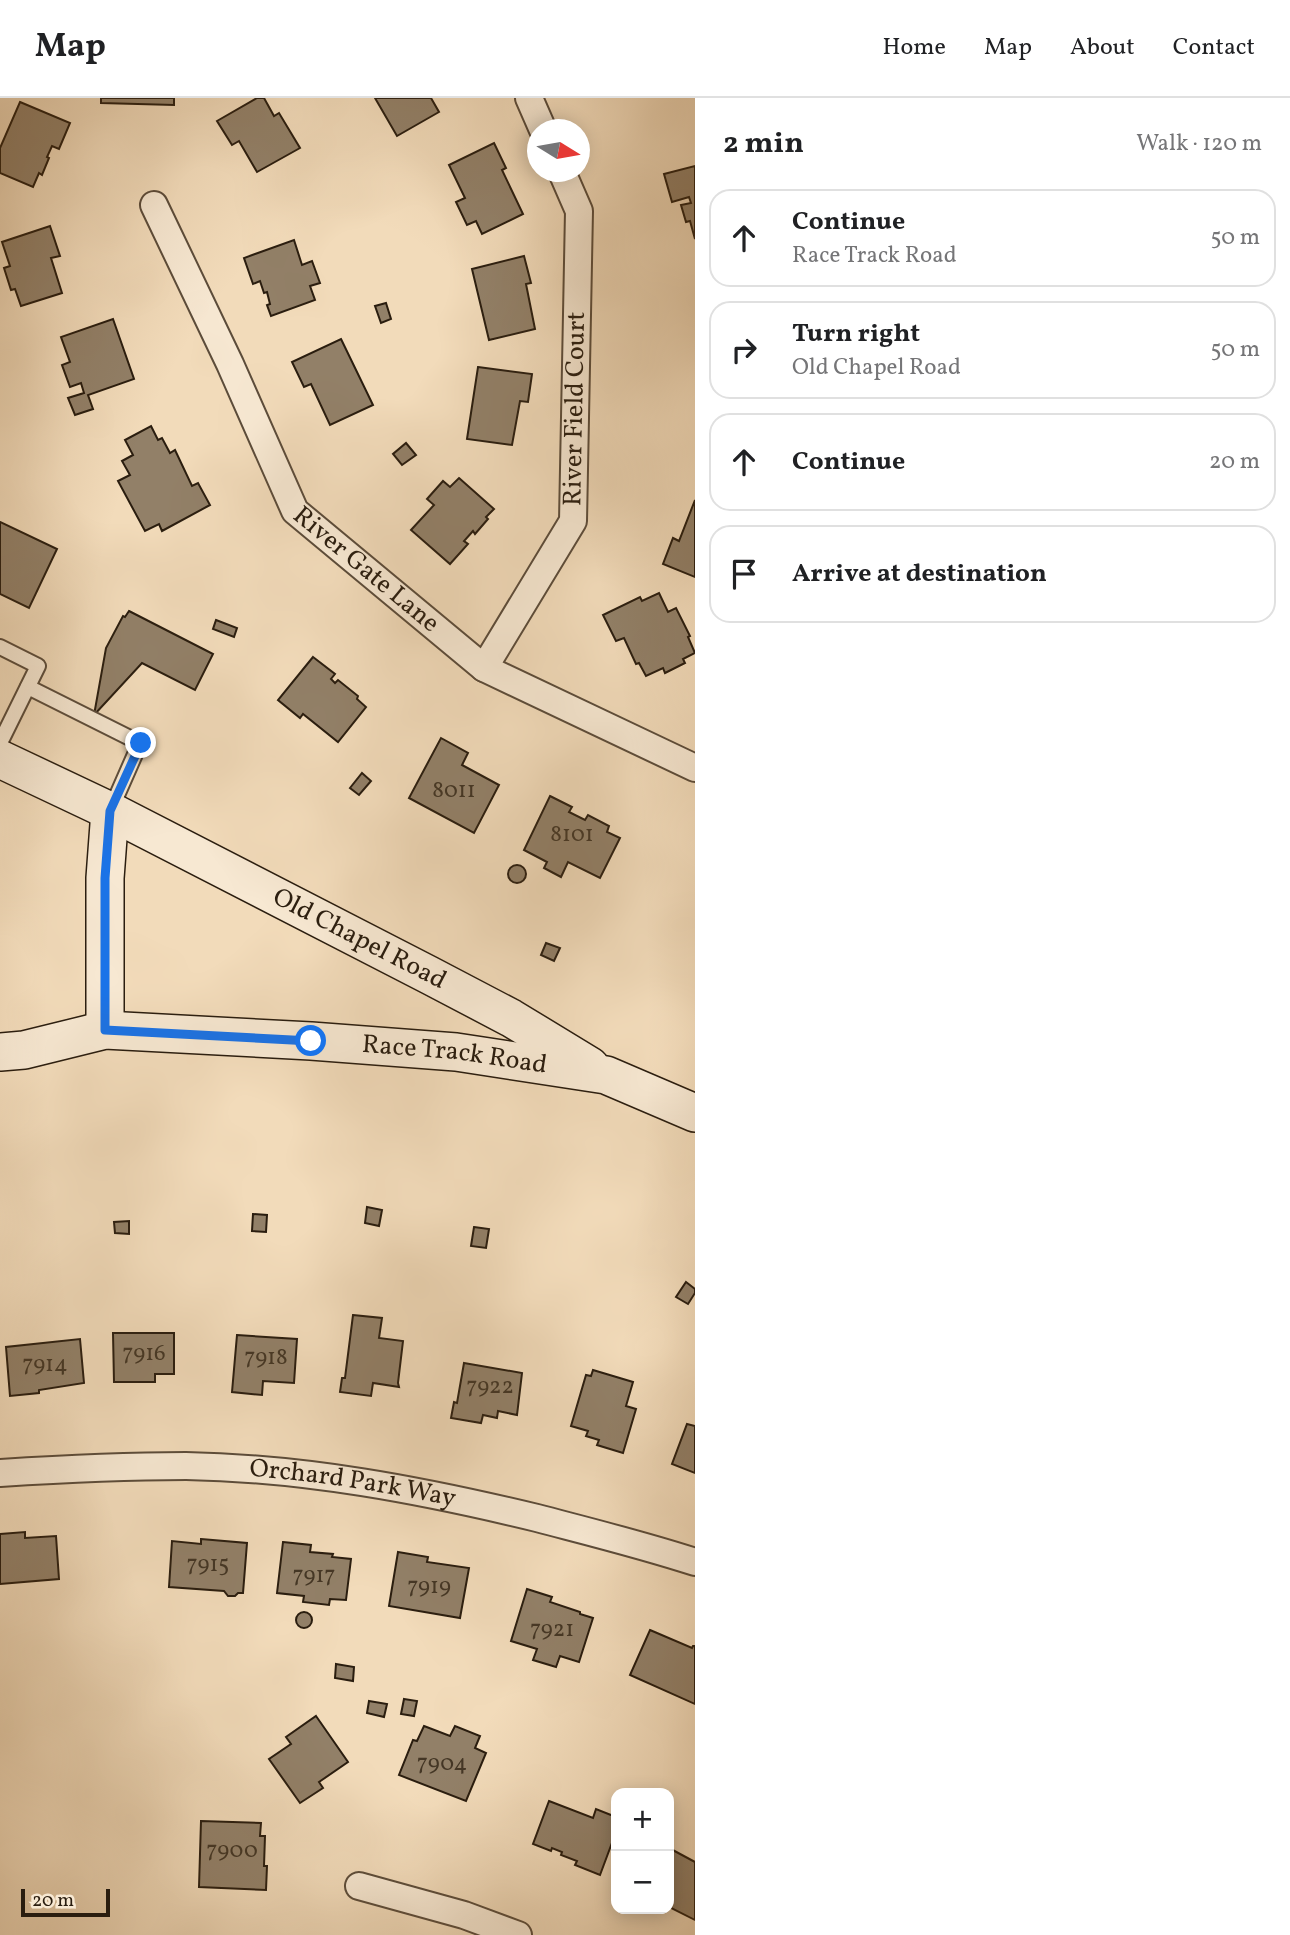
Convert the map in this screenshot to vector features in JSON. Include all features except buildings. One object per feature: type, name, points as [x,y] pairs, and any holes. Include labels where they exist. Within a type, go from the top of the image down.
[{"type":"street","points":[[529,98],[538,119]]},
{"type":"street","name":"River Field Court","points":[[484,668],[573,521],[579,211],[566,182]]},
{"type":"street","name":"River Gate Lane","points":[[154,205],[230,364],[295,510],[484,668],[695,768]]},
{"type":"street","name":"Old Chapel Road","points":[[0,759],[110,811],[429,975],[511,1018],[606,1075]]},
{"type":"street","points":[[105,1030],[105,878],[110,811]]},
{"type":"street","name":"Race Track Road","points":[[0,1052],[105,1030],[456,1052],[606,1075],[695,1113]]},
{"type":"street","name":"Orchard Park Way","points":[[0,1473],[187,1466],[286,1472],[368,1482],[497,1508],[624,1540],[695,1562]]},
{"type":"street","points":[[359,1886],[464,1915],[518,1935]]},
{"type":"lane","points":[[0,647],[38,666],[0,743]]},
{"type":"lane","points":[[28,687],[141,743],[110,811]]},
{"type":"route","points":[[141,743],[110,811],[105,878],[105,1030],[311,1041]]}]
